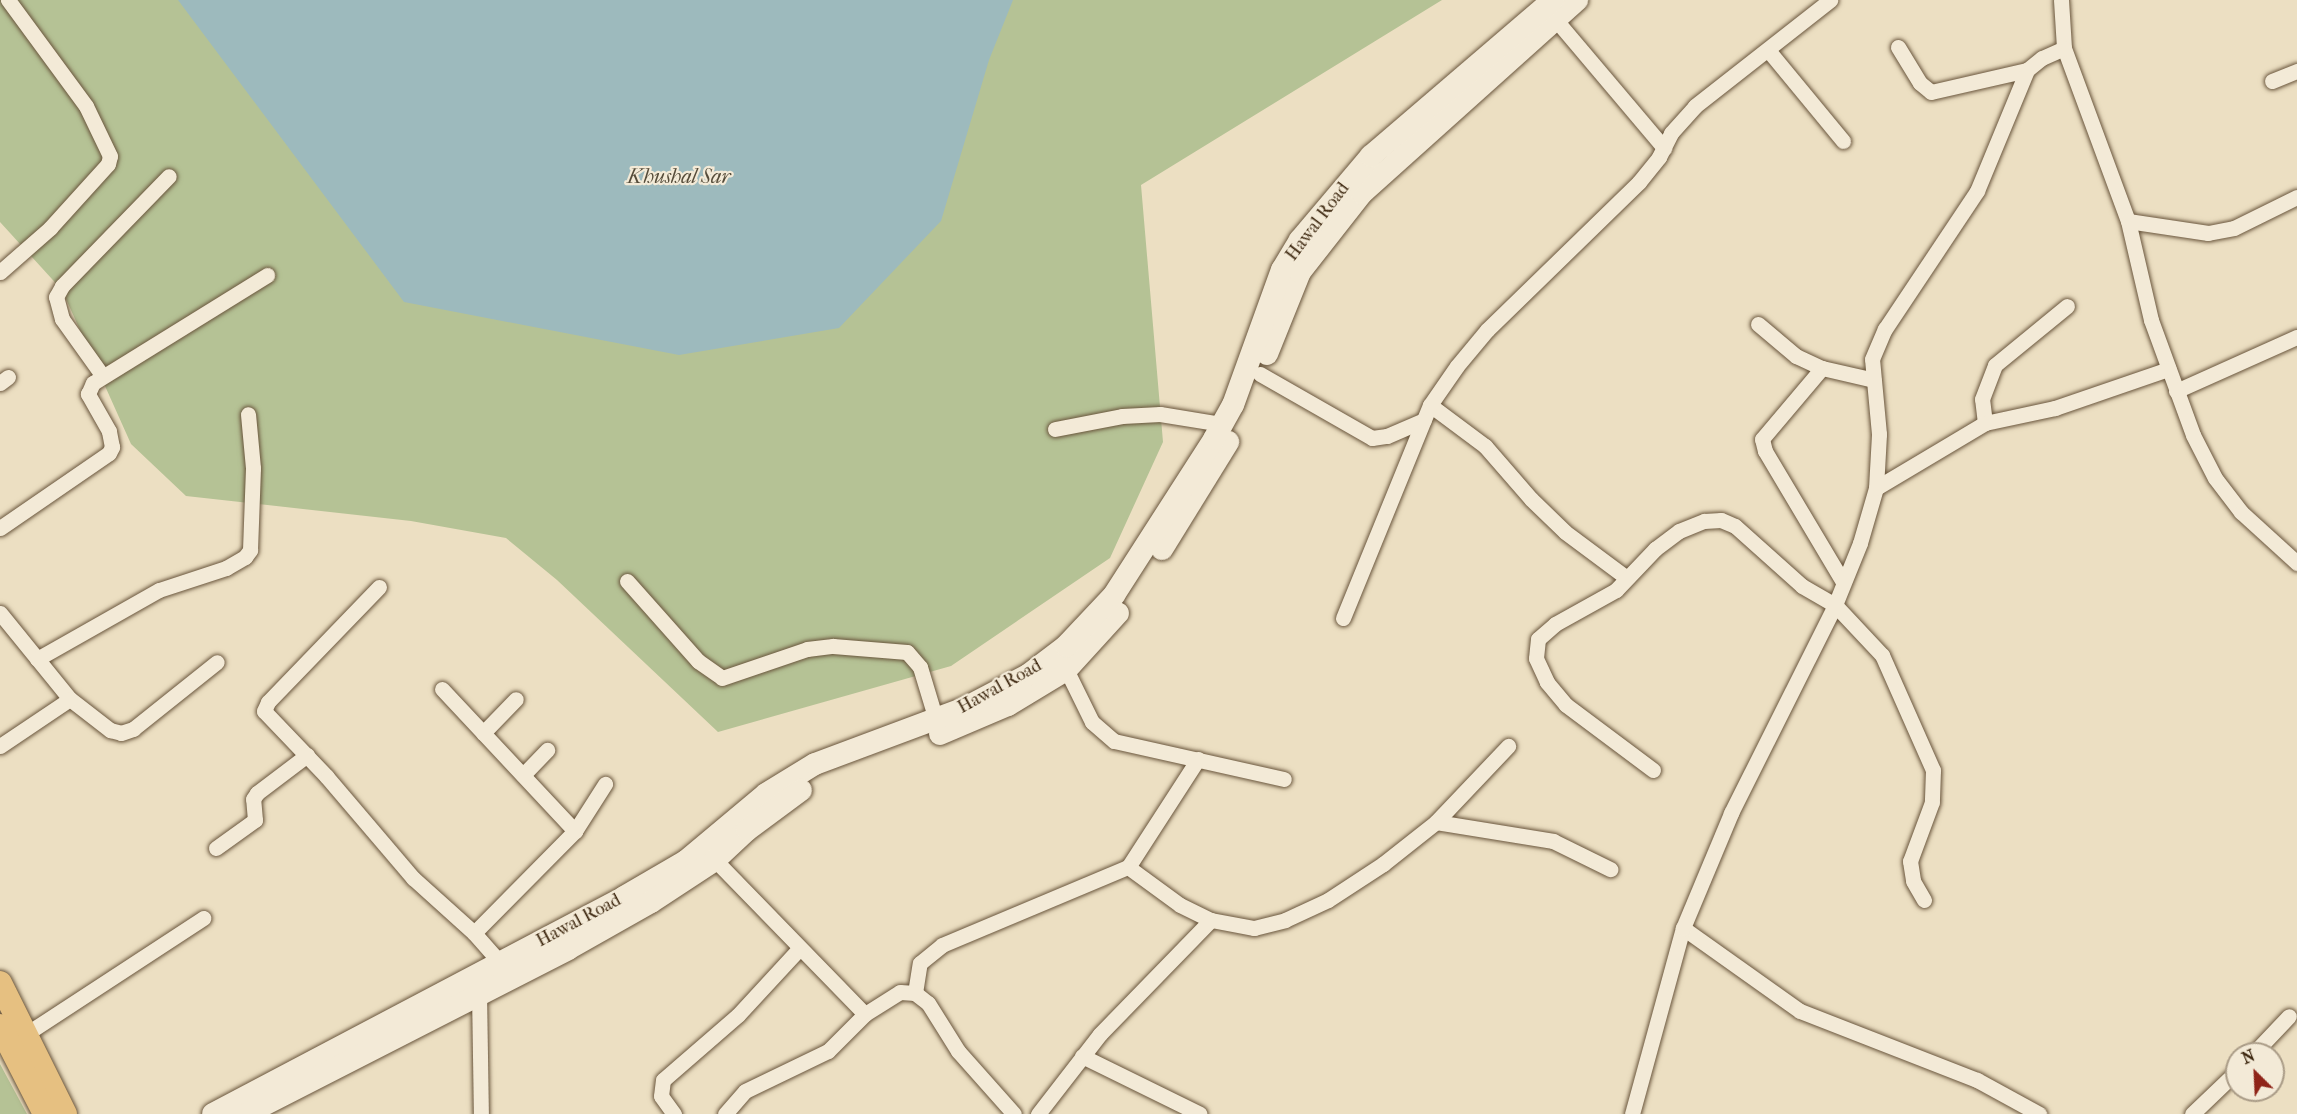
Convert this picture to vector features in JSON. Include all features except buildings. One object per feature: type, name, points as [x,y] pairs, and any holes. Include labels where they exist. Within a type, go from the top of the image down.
[{"type":"main road","name":"Hawal Road","points":[[246,1114],[479,992],[506,970],[686,861],[787,780],[843,752],[936,720],[1062,661],[1115,618],[1206,484],[1287,300],[1331,229],[1396,159],[1552,9],[1577,0]]},
{"type":"main road","name":"Hawal Road","points":[[213,1114],[506,970],[651,902],[715,860],[777,805],[806,786],[858,762],[972,722],[1034,692],[1062,661],[1114,595],[1252,380]]},
{"type":"main road","points":[[0,983],[65,1114]]},
{"type":"main road","points":[[0,1026],[45,1114]]},
{"type":"street","points":[[0,272],[50,228],[108,164],[110,156],[86,106],[8,0]]},
{"type":"street","points":[[1343,618],[1430,405],[1487,330],[1639,182],[1664,148],[1671,133],[1695,106],[1830,0]]},
{"type":"street","points":[[2061,0],[2064,48],[2128,221],[2175,391],[2216,478],[2241,512],[2297,563]]},
{"type":"street","points":[[1552,9],[1664,148]]},
{"type":"street","points":[[1898,47],[1920,83],[1931,92],[2027,70],[2042,58],[2064,48]]},
{"type":"street","points":[[1768,50],[1843,141]]},
{"type":"street","points":[[1632,1114],[1683,928],[1731,813],[1835,605],[1876,488],[1879,434],[1872,359],[1886,329],[1977,191],[2027,70]]},
{"type":"street","points":[[2272,81],[2297,71]]},
{"type":"street","points":[[102,375],[62,320],[56,297],[169,176]]},
{"type":"street","points":[[2128,221],[2208,233],[2234,228],[2297,197]]},
{"type":"street","points":[[0,528],[109,453],[112,447],[110,431],[88,394],[102,375],[267,274]]},
{"type":"street","points":[[1985,423],[1982,399],[1995,365],[2067,306]]},
{"type":"street","points":[[1758,324],[1797,356],[1822,368],[1874,380]]},
{"type":"street","points":[[2175,391],[2297,337]]},
{"type":"street","points":[[1822,368],[1762,439],[1765,451],[1843,582]]},
{"type":"street","points":[[1876,488],[1985,423],[2055,408],[2168,369]]},
{"type":"street","points":[[1252,380],[1372,438],[1387,436],[1424,420]]},
{"type":"street","points":[[1430,405],[1485,446],[1531,499],[1566,532],[1627,578]]},
{"type":"street","points":[[37,659],[159,590],[226,568],[245,557],[250,550],[253,468],[248,414]]},
{"type":"street","points":[[1055,429],[1122,416],[1160,414],[1222,424]]},
{"type":"street","points":[[1653,770],[1566,705],[1547,682],[1536,658],[1539,639],[1555,624],[1596,604],[1680,531],[1704,521],[1721,520],[1735,526],[1802,586],[1835,605],[1882,655],[1928,751],[1935,786],[1910,861],[1913,881],[1924,900]]},
{"type":"street","points":[[627,581],[710,673],[722,678],[807,649],[833,646],[908,651],[920,667],[936,720]]},
{"type":"street","points":[[379,587],[268,702],[264,711],[270,721],[307,755],[413,878],[474,933],[506,970]]},
{"type":"street","points":[[0,613],[70,699],[110,730],[121,733],[133,729],[217,662]]},
{"type":"street","points":[[1062,661],[1092,722],[1114,741],[1284,779]]},
{"type":"street","points":[[442,689],[575,831]]},
{"type":"street","points":[[0,746],[70,699]]},
{"type":"street","points":[[483,733],[516,699]]},
{"type":"street","points":[[1128,867],[1180,905],[1211,920],[1254,928],[1285,920],[1328,900],[1436,822],[1508,746]]},
{"type":"street","points":[[523,775],[547,750]]},
{"type":"street","points":[[216,848],[255,820],[253,799],[257,793],[307,755]]},
{"type":"street","points":[[915,993],[920,963],[942,945],[1128,867],[1198,759]]},
{"type":"street","points":[[474,933],[575,831],[605,784]]},
{"type":"street","points":[[1436,822],[1553,841],[1610,869]]},
{"type":"street","points":[[715,860],[799,949],[865,1014]]},
{"type":"street","points":[[26,1034],[203,918]]},
{"type":"street","points":[[1038,1114],[1082,1056],[1211,920]]},
{"type":"street","points":[[1683,928],[1800,1011],[1977,1080],[2039,1114]]},
{"type":"street","points":[[674,1114],[661,1096],[663,1080],[738,1015],[799,949]]},
{"type":"street","points":[[479,992],[481,1114]]},
{"type":"street","points":[[725,1114],[745,1091],[828,1051],[865,1014],[885,998],[915,993],[928,1003],[958,1051],[1014,1114]]},
{"type":"street","points":[[2264,1042],[2289,1016]]},
{"type":"street","points":[[1082,1056],[1200,1114]]},
{"type":"street","points":[[2192,1114],[2225,1082]]},
{"type":"green space","points":[[0,0],[1442,0],[1141,185],[1163,442],[1110,558],[951,666],[718,732],[557,580],[506,538],[411,521],[186,496],[131,444],[62,290],[0,222]]},
{"type":"green space","points":[[0,1064],[27,1114],[0,1114]]},
{"type":"water","name":"Khushal Sar","points":[[178,0],[1013,0],[989,60],[941,221],[839,328],[679,355],[404,302]]}]
